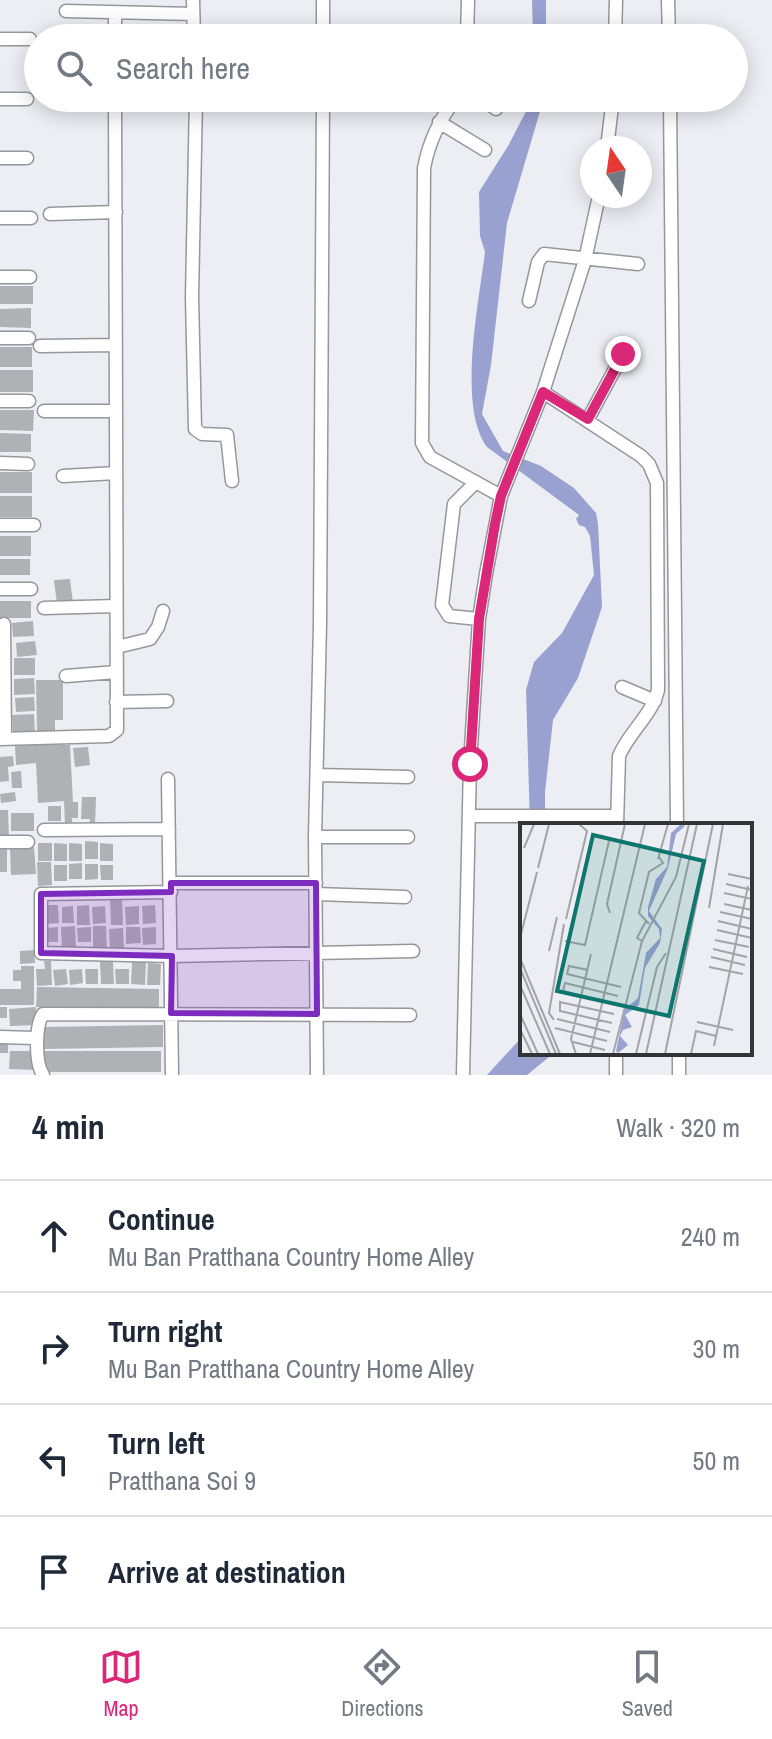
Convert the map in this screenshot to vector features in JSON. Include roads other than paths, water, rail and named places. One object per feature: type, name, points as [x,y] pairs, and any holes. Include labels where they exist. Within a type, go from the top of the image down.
[{"type":"street","points":[[323,0],[323,24]]},
{"type":"street","points":[[467,24],[468,0]]},
{"type":"street","points":[[615,24],[616,0]]},
{"type":"street","points":[[668,0],[669,24]]},
{"type":"street","points":[[66,11],[115,13],[193,7]]},
{"type":"street","points":[[115,13],[115,24]]},
{"type":"street","points":[[0,39],[24,39]]},
{"type":"street","points":[[0,99],[24,99]]},
{"type":"street","points":[[4,624],[3,739],[113,736],[117,730],[115,112]]},
{"type":"street","points":[[196,112],[192,297],[195,429],[202,434],[227,435],[232,481]]},
{"type":"street","points":[[317,1075],[315,837],[320,608],[323,112]]},
{"type":"street","points":[[446,112],[430,142],[424,168],[422,443],[430,457],[501,496]]},
{"type":"street","points":[[608,136],[611,112]]},
{"type":"street","points":[[670,112],[677,823]]},
{"type":"street","points":[[439,122],[485,150]]},
{"type":"street","points":[[0,158],[27,158]]},
{"type":"street","points":[[463,1075],[470,764],[479,619],[501,496],[543,392],[585,260],[596,208]]},
{"type":"street","points":[[50,214],[116,212]]},
{"type":"street","points":[[0,218],[31,218]]},
{"type":"street","points":[[529,301],[538,262],[544,254],[638,264]]},
{"type":"street","points":[[0,277],[30,277]]},
{"type":"street","points":[[0,338],[115,345]]},
{"type":"street","points":[[588,419],[623,354]]},
{"type":"street","points":[[470,816],[559,816],[617,820],[619,756],[655,701],[659,680],[657,483],[649,464],[641,456],[543,392]]},
{"type":"street","points":[[0,401],[29,401]]},
{"type":"street","points":[[44,411],[115,411]]},
{"type":"street","points":[[0,463],[28,464]]},
{"type":"street","points":[[63,476],[116,473]]},
{"type":"street","points":[[476,482],[454,504],[442,605],[449,616],[479,619]]},
{"type":"street","points":[[0,525],[34,525]]},
{"type":"street","points":[[0,589],[31,589]]},
{"type":"street","points":[[44,608],[116,606]]},
{"type":"street","points":[[117,647],[150,639],[163,611]]},
{"type":"street","points":[[66,676],[116,672]]},
{"type":"street","points":[[622,687],[655,701]]},
{"type":"street","points":[[116,702],[167,701]]},
{"type":"street","points":[[317,775],[408,777]]},
{"type":"street","points":[[168,779],[172,1075]]},
{"type":"street","points":[[44,830],[169,829]]},
{"type":"street","points":[[315,837],[408,837]]},
{"type":"street","points":[[0,842],[28,842]]},
{"type":"street","points":[[405,897],[316,889],[171,888],[41,894],[40,949],[44,954],[172,956],[413,951]]},
{"type":"street","points":[[43,1075],[38,1067],[39,1021],[43,1014],[410,1015]]},
{"type":"street","points":[[0,1037],[34,1038]]},
{"type":"water","points":[[532,0],[546,0],[546,24],[533,24]]},
{"type":"water","points":[[526,112],[540,112],[507,223],[491,365],[482,414],[503,451],[541,466],[574,488],[596,513],[598,524],[602,607],[578,678],[553,720],[545,792],[545,823],[530,823],[526,690],[534,662],[562,633],[594,575],[590,536],[585,527],[579,525],[576,519],[579,515],[487,447],[478,429],[473,407],[472,353],[485,252],[480,236],[479,192]]},
{"type":"water","points":[[520,1039],[520,1055],[552,1055],[527,1075],[487,1075]]}]
